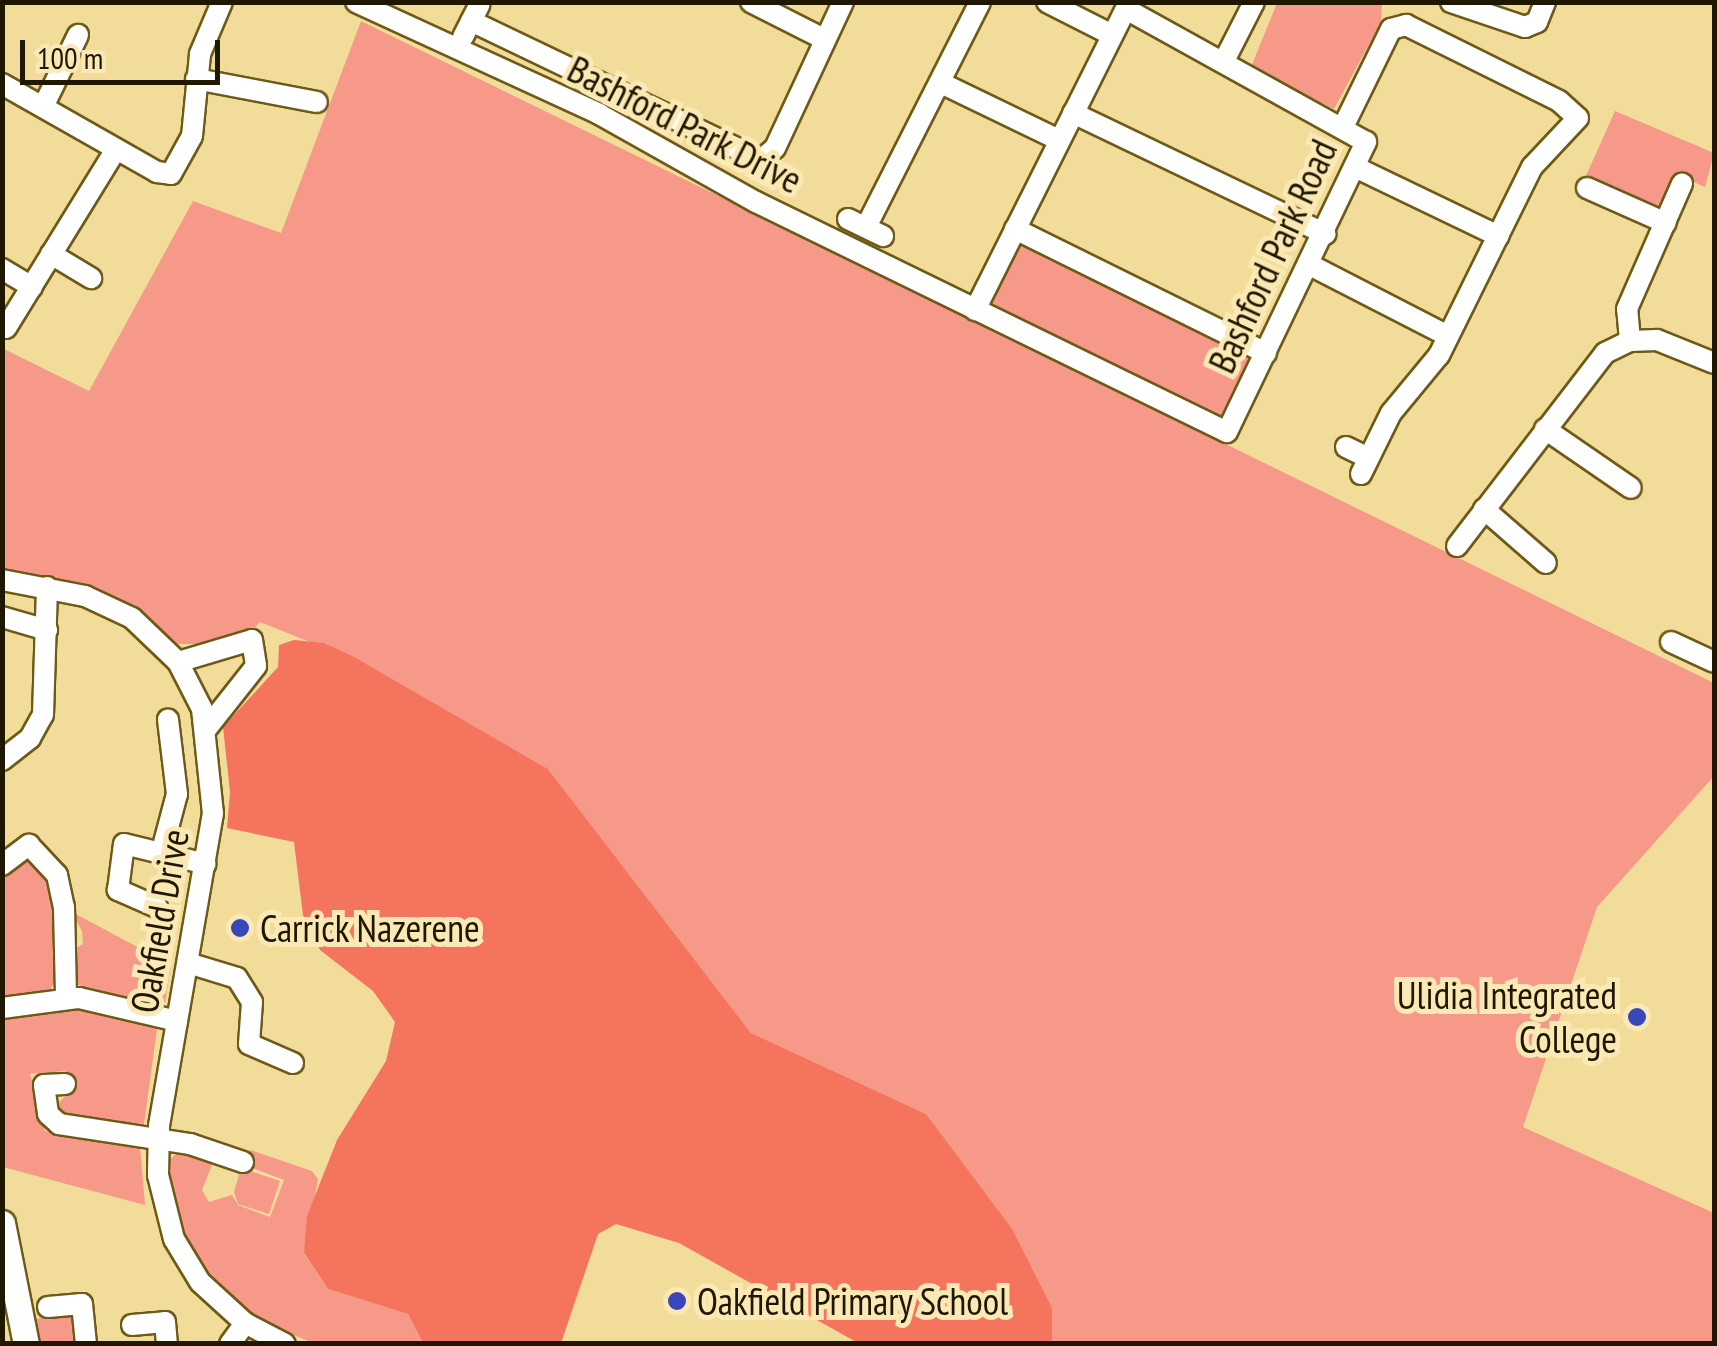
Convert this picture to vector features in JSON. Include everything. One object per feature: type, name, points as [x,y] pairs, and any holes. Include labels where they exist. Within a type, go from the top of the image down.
[{"type":"main road","points":[[2,1222],[26,1344]]},
{"type":"street","points":[[2,84],[160,174],[174,172],[192,136],[196,78],[222,2]]},
{"type":"street","points":[[752,2],[824,38]]},
{"type":"street","points":[[471,21],[761,160],[774,148],[844,2]]},
{"type":"street","points":[[866,227],[980,2]]},
{"type":"street","points":[[1047,2],[1112,35]]},
{"type":"street","points":[[1226,59],[1254,2]]},
{"type":"street","points":[[1451,2],[1529,26],[1544,2]]},
{"type":"street","name":"Bashford Park Drive","points":[[359,4],[384,9],[599,114],[756,202],[1227,432]]},
{"type":"street","points":[[975,310],[1127,6]]},
{"type":"street","name":"Bashford Park Road","points":[[1127,6],[1344,125],[1366,142],[1326,234],[1227,432]]},
{"type":"street","points":[[1344,125],[1391,29],[1406,25],[1559,101],[1578,118],[1532,166],[1448,336],[1391,413],[1365,466],[1346,447]]},
{"type":"street","points":[[44,106],[78,35]]},
{"type":"street","points":[[196,78],[316,103]]},
{"type":"street","points":[[941,83],[1059,140]]},
{"type":"street","points":[[1073,114],[1326,234]]},
{"type":"street","points":[[6,328],[116,149]]},
{"type":"street","points":[[1357,168],[1498,236]]},
{"type":"street","points":[[1630,340],[1628,307],[1682,184]]},
{"type":"street","points":[[1587,188],[1666,223]]},
{"type":"street","points":[[1015,229],[1266,353]]},
{"type":"street","points":[[51,254],[92,278]]},
{"type":"street","points":[[1310,265],[1448,336]]},
{"type":"street","points":[[2,269],[32,286]]},
{"type":"street","points":[[1457,546],[1600,357],[1630,340],[1657,340],[1714,362]]},
{"type":"street","points":[[1545,429],[1631,488]]},
{"type":"street","points":[[1484,509],[1546,562]]},
{"type":"street","points":[[2,760],[23,747],[42,718],[47,587]]},
{"type":"street","name":"Oakfield Drive","points":[[4,604],[47,587],[132,618],[178,662],[206,728],[214,774],[206,864],[158,1140],[162,1199],[179,1250],[208,1292],[245,1323],[285,1344]]},
{"type":"street","points":[[4,604],[47,630]]},
{"type":"street","points":[[178,662],[252,640],[256,666],[206,728]]},
{"type":"street","points":[[1671,642],[1714,662]]},
{"type":"street","points":[[161,854],[177,794],[168,720]]},
{"type":"street","points":[[157,908],[121,893],[124,844],[206,864]]},
{"type":"street","points":[[2,865],[29,845],[57,875],[64,907],[66,998]]},
{"type":"street","points":[[188,963],[222,969],[240,981],[252,1002],[249,1044],[294,1063]]},
{"type":"street","points":[[2,1008],[66,998],[177,1021]]},
{"type":"street","points":[[65,1084],[44,1085],[56,1122],[158,1140],[243,1162]]},
{"type":"street","points":[[48,1307],[82,1304],[86,1344]]},
{"type":"street","points":[[132,1325],[165,1322],[167,1344]]},
{"type":"street","points":[[230,1344],[245,1323]]},
{"type":"shaded area","points":[[1277,3],[1382,3],[1381,22],[1334,109],[1251,67]]},
{"type":"shaded area","points":[[361,21],[1714,683],[1714,776],[1597,907],[1523,1127],[1714,1213],[1714,1343],[1052,1343],[1052,1308],[926,1114],[751,1033],[548,769],[367,665],[260,622],[240,644],[163,644],[113,607],[3,582],[2,348],[89,391],[193,201],[281,233]]},
{"type":"shaded area","points":[[1615,111],[1714,153],[1705,187],[1676,174],[1667,206],[1656,211],[1585,178]]},
{"type":"shaded area","points":[[1015,229],[1267,352],[1227,433],[976,310]]},
{"type":"shaded area","points":[[294,640],[324,643],[354,657],[548,769],[751,1033],[926,1114],[1012,1229],[1052,1308],[1052,1343],[858,1343],[679,1243],[616,1224],[598,1234],[561,1343],[423,1343],[408,1314],[328,1289],[304,1253],[307,1216],[337,1140],[386,1061],[395,1022],[373,991],[320,950],[303,915],[294,842],[227,828],[230,792],[223,727],[278,667],[279,645]]},
{"type":"shaded area","points":[[24,854],[48,878],[52,893],[56,979],[49,992],[3,999],[3,878]]},
{"type":"shaded area","points":[[72,912],[171,965],[165,1002],[157,1007],[75,984],[74,949],[83,944],[82,931]]},
{"type":"shaded area","points":[[80,1006],[157,1029],[144,1124],[63,1116],[55,1106],[67,1095],[65,1071],[30,1074],[45,1131],[140,1146],[145,1205],[3,1167],[2,1017]]},
{"type":"shaded area","points":[[181,1150],[213,1162],[202,1190],[209,1202],[232,1195],[238,1205],[270,1217],[284,1180],[245,1165],[250,1150],[312,1171],[318,1179],[304,1254],[328,1289],[408,1314],[423,1343],[313,1343],[255,1319],[206,1276],[191,1253],[168,1177],[168,1161]]},
{"type":"shaded area","points":[[241,1168],[280,1181],[269,1214],[238,1204],[234,1192]]},
{"type":"shaded area","points":[[71,1315],[78,1343],[38,1343],[35,1319]]},
{"type":"place","name":"Carrick Nazerene","points":[[240,928]]},
{"type":"place","name":"Ulidia Integrated College","points":[[1637,1017]]},
{"type":"place","name":"Oakfield Primary School","points":[[677,1301]]}]
